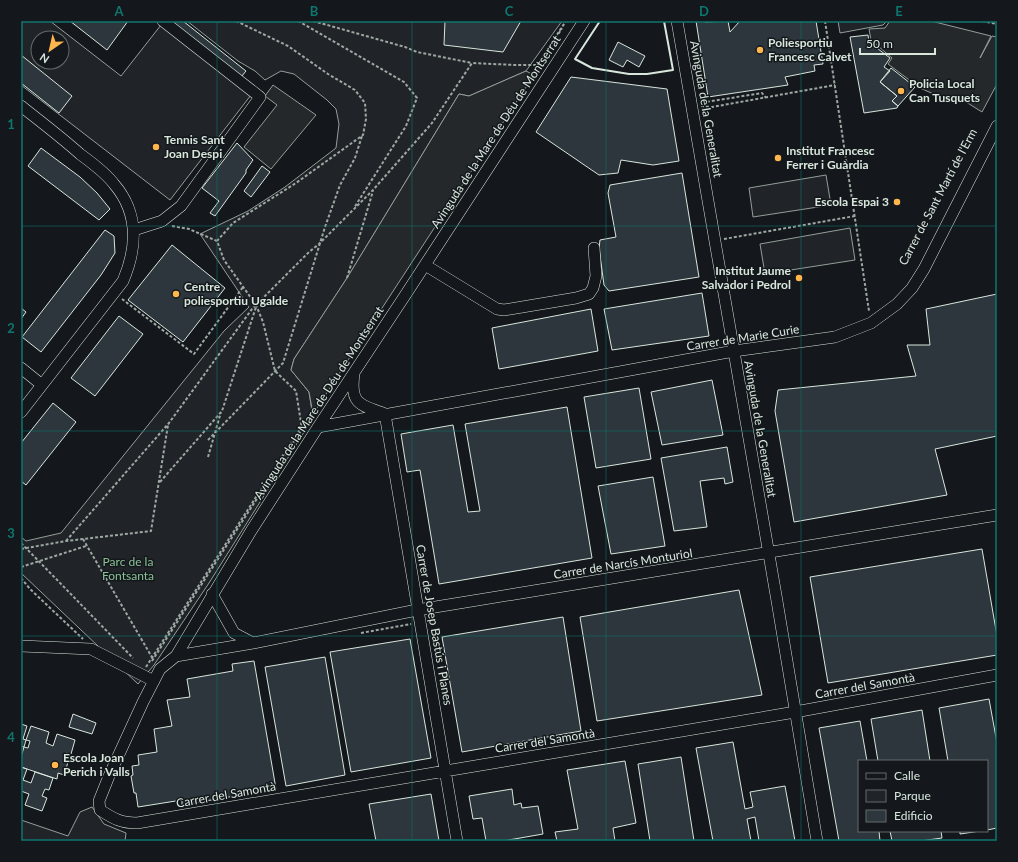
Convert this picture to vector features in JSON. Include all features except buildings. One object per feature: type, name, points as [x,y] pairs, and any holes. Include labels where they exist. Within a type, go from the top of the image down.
[{"type":"street","points":[[134,230],[162,221],[181,206],[260,97],[163,21]]},
{"type":"street","name":"Avinguda de la Mare de Déu de Montserrat","points":[[100,810],[99,801],[109,776],[160,670],[176,656],[212,594],[318,426],[354,374],[584,21]]},
{"type":"street","name":"Avinguda de la Generalitat","points":[[677,21],[817,841]]},
{"type":"street","points":[[21,106],[71,146],[115,185],[126,201],[134,230],[134,245],[131,260],[122,281],[21,412]]},
{"type":"street","name":"Carrer de Marie Curie","points":[[318,426],[734,351],[835,338],[871,323],[897,304],[912,288],[924,269],[997,126]]},
{"type":"street","points":[[425,265],[497,309],[504,310],[576,298],[589,294],[593,288],[596,276],[594,248]]},
{"type":"street","points":[[21,368],[42,385]]},
{"type":"street","name":"Carrer de Marie Curie","points":[[354,374],[352,389],[357,400],[363,407],[385,414]]},
{"type":"street","name":"Carrer de Josep Bastús i Planes","points":[[385,414],[457,841]]},
{"type":"street","name":"Carrer de Narcís Monturiol","points":[[176,656],[254,643],[417,610],[997,515]]},
{"type":"street","points":[[212,594],[234,633],[254,643]]},
{"type":"street","points":[[21,646],[91,649],[154,681]]},
{"type":"street","name":"Carrer del Samontà","points":[[100,810],[112,818],[125,823],[137,823],[795,712],[997,676]]},
{"type":"path","points":[[208,440],[283,363],[319,244],[340,185],[355,158],[363,135],[366,119],[365,103],[355,90],[328,74],[288,46],[236,21]]},
{"type":"path","points":[[298,21],[404,82],[417,98],[406,126],[351,211]]},
{"type":"path","points":[[313,21],[405,47],[417,52],[472,63],[516,65],[537,65],[566,21]]},
{"type":"path","name":"Avinguda de la Mare de Déu de Montserrat","points":[[537,73],[541,62],[566,21]]},
{"type":"path","points":[[825,21],[870,314],[875,310]]},
{"type":"path","points":[[982,21],[997,24]]},
{"type":"path","points":[[66,541],[169,423],[252,309],[308,252],[319,244],[374,190],[432,123],[472,63]]},
{"type":"path","points":[[692,107],[706,106],[712,108],[835,85]]},
{"type":"path","points":[[706,106],[706,102],[762,93],[766,98]]},
{"type":"path","points":[[217,241],[233,223],[296,183],[363,135]]},
{"type":"path","points":[[347,278],[374,190]]},
{"type":"path","points":[[715,241],[855,216]]},
{"type":"path","points":[[155,223],[189,229],[217,241],[224,260],[256,305],[263,322],[275,371],[296,391],[302,426]]},
{"type":"path","points":[[129,304],[194,354],[243,287]]},
{"type":"path","points":[[208,457],[256,305]]},
{"type":"path","points":[[160,482],[222,411]]},
{"type":"path","name":"Avinguda de la Mare de Déu de Montserrat","points":[[145,670],[302,426],[315,414]]},
{"type":"path","points":[[21,549],[66,541],[151,531],[169,423]]},
{"type":"path","points":[[82,539],[160,670]]},
{"type":"path","points":[[21,543],[134,659]]},
{"type":"path","points":[[21,567],[86,546]]},
{"type":"path","points":[[21,578],[30,589],[86,642],[91,649]]},
{"type":"green space","name":"Tennis Sant Joan Despi","points":[[21,21],[50,21],[62,30],[30,30],[30,70],[70,70],[70,36],[121,76],[161,25],[251,95],[170,200],[21,85]]},
{"type":"green space","name":"Parc de la Fontsanta","points":[[187,21],[562,21],[526,71],[469,96],[459,94],[347,278],[294,359],[291,370],[309,392],[313,418],[209,583],[154,665],[138,684],[21,573],[21,537],[26,541],[61,533],[224,331],[249,307],[200,234],[248,211],[285,187],[336,148],[339,124],[336,109],[294,74],[281,71],[265,80]]},
{"type":"green space","points":[[838,21],[887,21],[883,25],[840,33]]},
{"type":"green space","points":[[826,175],[831,205],[753,217],[749,188]]},
{"type":"green space","points":[[850,228],[855,260],[765,274],[760,244]]},
{"type":"green space","points":[[92,807],[104,824],[126,833],[125,841],[21,841],[21,820],[68,836],[80,812]]},
{"type":"shaded area","points":[[890,21],[931,21],[991,36],[980,58],[992,36],[997,37],[997,84],[982,112],[958,97],[954,103],[920,88],[888,64],[892,58],[871,40],[869,29],[885,28]]},
{"type":"shaded area","points":[[526,71],[534,75],[313,414],[309,392],[291,370],[294,359],[347,278],[459,94],[469,96]]},
{"type":"shaded area","points":[[273,85],[316,115],[271,169],[244,147],[277,105],[265,96]]},
{"type":"wall","points":[[600,21],[575,59],[592,68],[629,74],[647,74],[673,70],[664,21]]},
{"type":"place","name":"Poliesportiu Francesc Calvet","points":[[760,50]]},
{"type":"place","name":"Policia Local Can Tusquets","points":[[901,91]]},
{"type":"place","name":"Tennis Sant Joan Despi","points":[[156,147]]},
{"type":"place","name":"Institut Francesc Ferrer i Guàrdia","points":[[778,158]]},
{"type":"place","name":"Escola Espai 3","points":[[897,202]]},
{"type":"place","name":"Institut Jaume Salvador i Pedrol","points":[[799,278]]},
{"type":"place","name":"Centre poliesportiu Ugalde","points":[[176,294]]},
{"type":"place","name":"Escola Joan Perich i Valls","points":[[55,765]]}]
